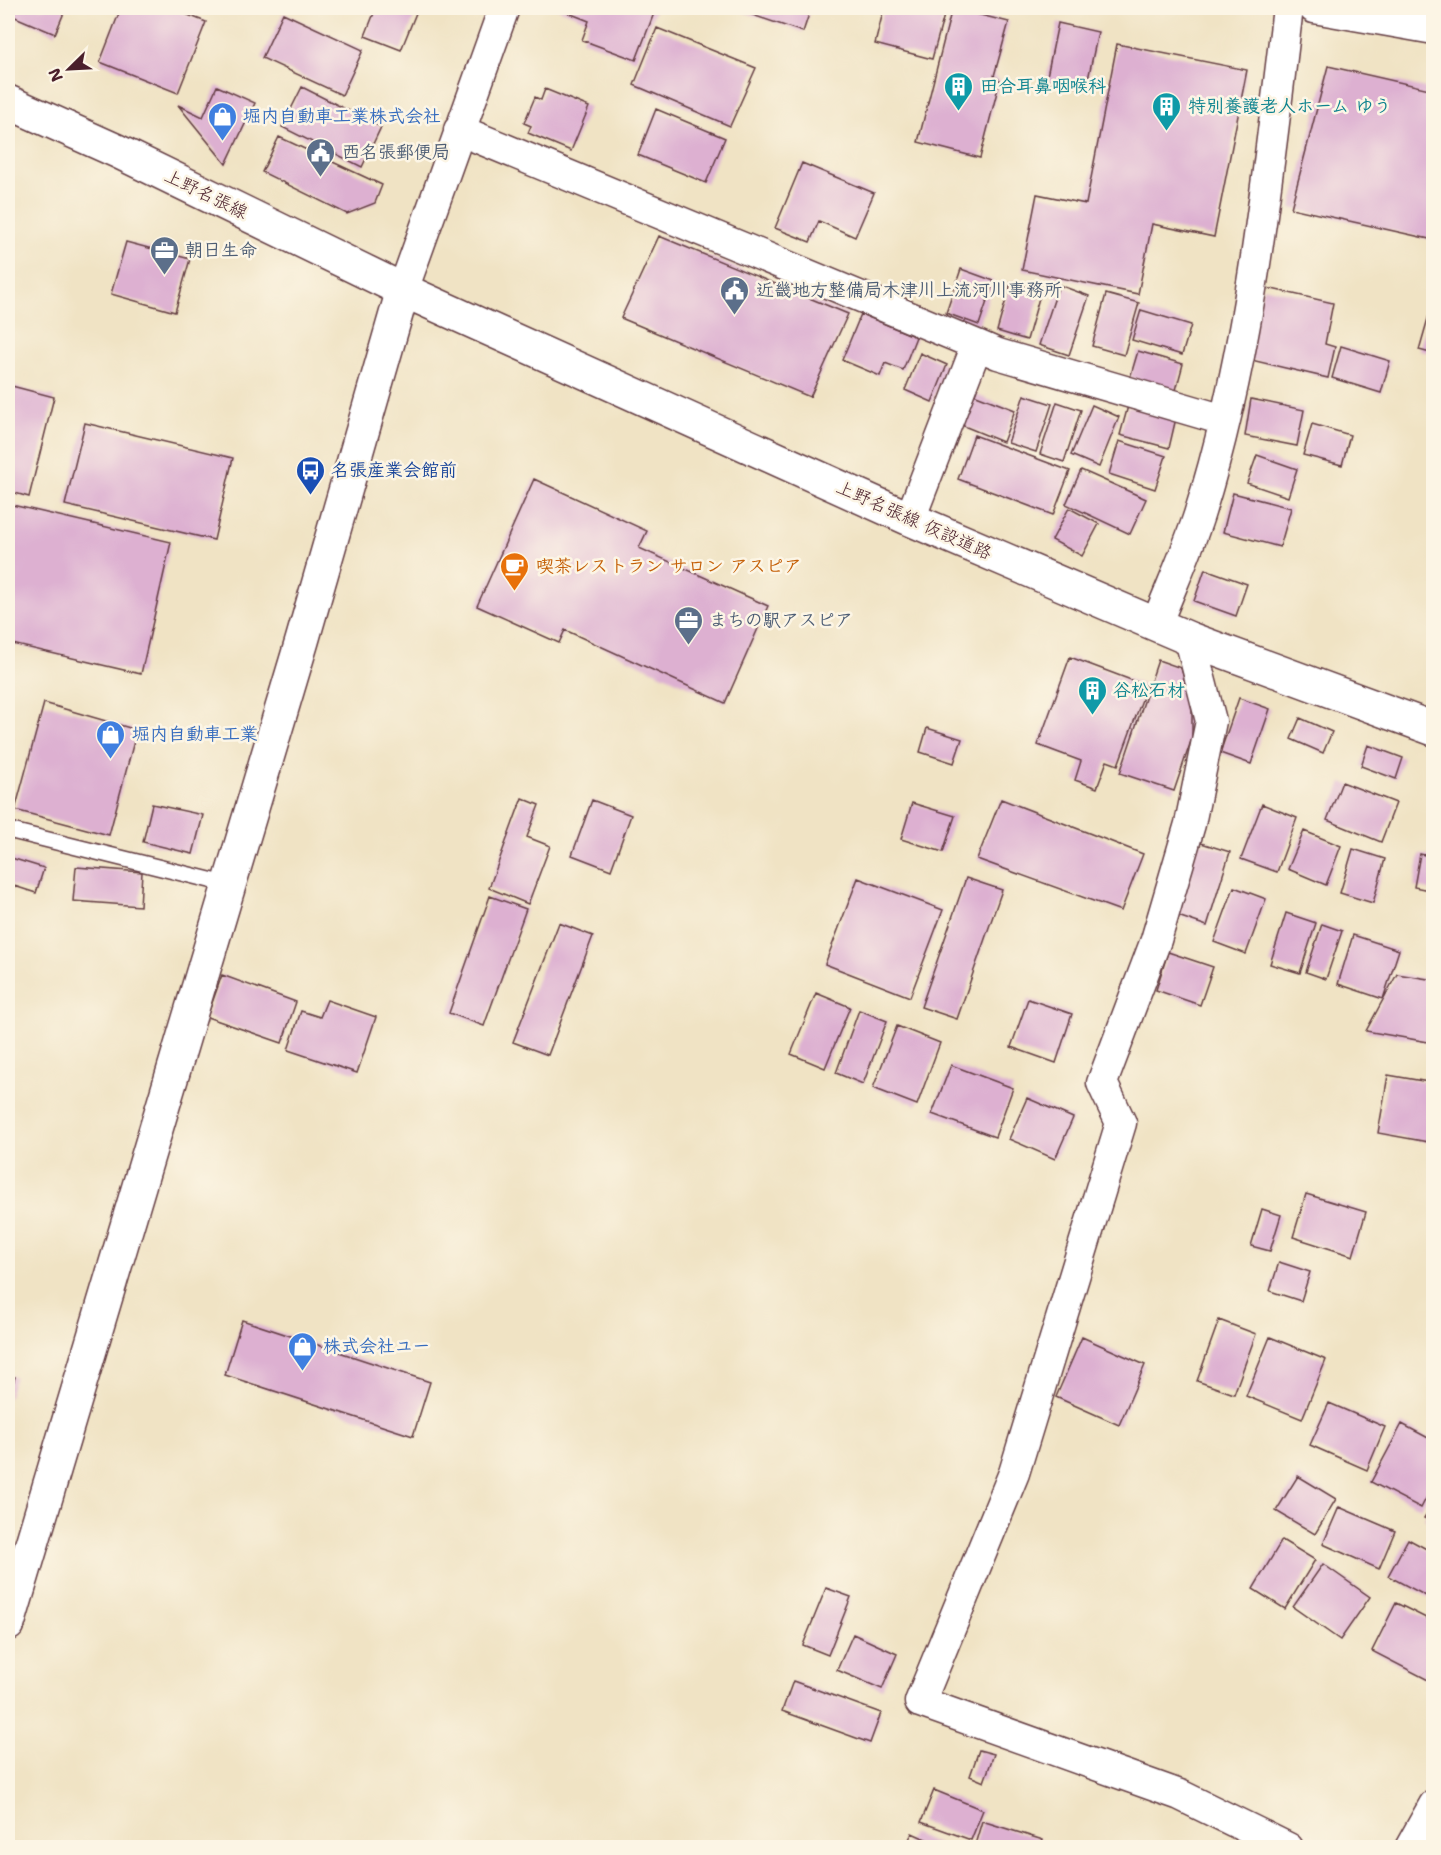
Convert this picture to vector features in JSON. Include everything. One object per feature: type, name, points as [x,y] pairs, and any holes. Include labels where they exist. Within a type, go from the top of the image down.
[{"type":"main road","name":"上野名張線","points":[[8,102],[117,151],[403,290]]},
{"type":"main road","name":"上野名張線 仮設道路","points":[[403,290],[910,519],[1156,625],[1434,729]]},
{"type":"main road","points":[[8,1624],[230,885],[403,290]]},
{"type":"street","points":[[403,290],[504,8]]},
{"type":"street","points":[[1156,625],[1199,515],[1224,420],[1254,270],[1288,8]]},
{"type":"street","points":[[1314,8],[1395,14],[1434,29]]},
{"type":"street","points":[[459,130],[999,354],[1224,420]]},
{"type":"street","points":[[910,519],[977,345]]},
{"type":"street","points":[[1190,639],[1211,721],[1191,824],[1156,940],[1102,1083],[1121,1123],[1014,1473],[920,1702],[1180,1795],[1288,1848]]},
{"type":"street","points":[[1410,1848],[1434,1805]]},
{"type":"lane","points":[[8,830],[230,885]]},
{"type":"building","points":[[8,8],[66,8],[55,34],[8,14]]},
{"type":"building","points":[[121,8],[170,8],[206,22],[178,93],[100,62]]},
{"type":"building","points":[[376,8],[418,8],[401,50],[365,36]]},
{"type":"building","points":[[556,8],[656,8],[636,60],[582,40],[589,21]]},
{"type":"building","points":[[732,8],[811,8],[803,32]]},
{"type":"building","points":[[884,8],[946,8],[932,59],[875,44]]},
{"type":"building","name":"田合耳鼻咽喉科","points":[[952,8],[1009,22],[994,76],[1000,80],[980,158],[918,142]]},
{"type":"building","points":[[283,13],[363,50],[342,95],[262,58]]},
{"type":"building","points":[[1058,23],[1098,32],[1086,89],[1046,81]]},
{"type":"building","points":[[657,28],[756,68],[730,126],[634,85]]},
{"type":"building","name":"特別養護老人ホーム ゆう","points":[[1117,44],[1247,70],[1214,237],[1152,224],[1138,294],[1022,270],[1037,194],[1086,204]]},
{"type":"building","points":[[1328,66],[1434,90],[1434,240],[1291,208]]},
{"type":"building","name":"堀内自動車工業株式会社","points":[[217,86],[255,103],[226,164],[178,105],[203,117]]},
{"type":"building","points":[[302,87],[381,127],[362,167],[282,127]]},
{"type":"building","points":[[545,89],[589,107],[571,151],[528,133],[531,126],[524,123],[535,97],[541,100]]},
{"type":"building","points":[[656,109],[725,138],[706,183],[638,155]]},
{"type":"building","points":[[279,137],[382,185],[375,203],[347,214],[262,172]]},
{"type":"building","points":[[802,163],[874,193],[855,237],[819,221],[810,242],[775,228]]},
{"type":"building","name":"近畿地方整備局木津川上流河川事務所","points":[[659,236],[848,314],[810,397],[621,318]]},
{"type":"building","points":[[126,242],[190,259],[175,312],[111,294]]},
{"type":"building","points":[[961,269],[994,281],[979,325],[946,313]]},
{"type":"building","points":[[1011,282],[1041,291],[1027,340],[997,331]]},
{"type":"building","points":[[1059,285],[1089,296],[1069,355],[1039,345]]},
{"type":"building","points":[[1263,287],[1333,303],[1325,344],[1335,347],[1328,378],[1247,359]]},
{"type":"building","points":[[1106,294],[1139,303],[1124,355],[1092,346]]},
{"type":"building","points":[[1141,310],[1191,325],[1182,355],[1132,340]]},
{"type":"building","points":[[861,314],[916,337],[903,370],[885,363],[880,376],[842,360]]},
{"type":"building","points":[[1429,315],[1434,317],[1434,354],[1419,350]]},
{"type":"building","points":[[1341,346],[1390,361],[1381,393],[1332,378]]},
{"type":"building","points":[[1138,351],[1183,364],[1176,390],[1130,378]]},
{"type":"building","points":[[920,353],[947,365],[932,402],[905,390]]},
{"type":"building","points":[[8,385],[54,397],[29,497],[8,491]]},
{"type":"building","points":[[971,393],[1015,410],[1003,442],[959,424]]},
{"type":"building","points":[[1024,395],[1052,404],[1036,452],[1008,443]]},
{"type":"building","points":[[1251,399],[1304,410],[1297,446],[1245,436]]},
{"type":"building","points":[[1057,402],[1081,410],[1064,462],[1040,454]]},
{"type":"building","points":[[1092,405],[1119,417],[1099,467],[1071,455]]},
{"type":"building","points":[[1128,406],[1176,418],[1169,448],[1120,435]]},
{"type":"building","points":[[85,423],[233,458],[214,540],[65,505]]},
{"type":"building","points":[[1312,424],[1350,435],[1342,465],[1303,455]]},
{"type":"building","points":[[974,435],[1070,471],[1053,515],[958,479]]},
{"type":"building","points":[[1119,441],[1166,456],[1155,489],[1109,474]]},
{"type":"building","points":[[1257,455],[1297,469],[1288,497],[1247,483]]},
{"type":"building","points":[[1081,470],[1146,499],[1130,534],[1066,504]]},
{"type":"building","points":[[534,479],[647,531],[639,548],[768,606],[725,703],[565,630],[559,643],[477,606]]},
{"type":"building","points":[[1233,493],[1291,508],[1280,547],[1223,532]]},
{"type":"building","points":[[8,504],[171,542],[141,674],[8,643]]},
{"type":"building","points":[[1069,508],[1099,524],[1082,556],[1052,540]]},
{"type":"building","points":[[1205,569],[1247,584],[1236,616],[1194,601]]},
{"type":"building","name":"谷松石材","points":[[1070,657],[1147,686],[1118,765],[1107,761],[1097,788],[1075,780],[1081,761],[1038,745]]},
{"type":"building","points":[[1158,660],[1181,668],[1192,706],[1192,738],[1174,791],[1120,773]]},
{"type":"building","name":"谷松石材","points":[[1239,698],[1270,709],[1251,764],[1220,753]]},
{"type":"building","points":[[44,703],[137,730],[109,835],[15,810]]},
{"type":"building","points":[[1300,718],[1332,732],[1323,753],[1291,739]]},
{"type":"building","points":[[927,728],[962,739],[954,763],[920,752]]},
{"type":"building","points":[[1368,745],[1403,758],[1396,779],[1361,766]]},
{"type":"building","points":[[1342,782],[1396,803],[1381,842],[1327,820]]},
{"type":"building","points":[[522,798],[539,805],[527,837],[550,846],[528,904],[489,888]]},
{"type":"building","points":[[1001,799],[1143,854],[1121,911],[977,859]]},
{"type":"building","points":[[592,800],[631,815],[611,870],[572,855]]},
{"type":"building","points":[[912,803],[955,816],[943,852],[901,839]]},
{"type":"building","points":[[152,804],[203,815],[193,854],[143,842]]},
{"type":"building","points":[[1262,804],[1297,818],[1277,872],[1241,859]]},
{"type":"building","points":[[1304,831],[1341,846],[1326,885],[1288,869]]},
{"type":"building","points":[[1198,842],[1230,852],[1207,926],[1175,915]]},
{"type":"building","points":[[1353,849],[1385,859],[1373,903],[1340,893]]},
{"type":"building","points":[[1420,854],[1434,857],[1434,891],[1414,887]]},
{"type":"building","points":[[8,857],[44,868],[36,893],[8,884]]},
{"type":"building","points":[[76,867],[142,872],[140,906],[73,901]]},
{"type":"building","points":[[858,878],[943,910],[910,997],[825,964]]},
{"type":"building","points":[[966,878],[1002,890],[957,1019],[921,1007]]},
{"type":"building","points":[[1234,887],[1266,899],[1246,954],[1214,942]]},
{"type":"building","points":[[490,896],[526,909],[484,1026],[449,1013]]},
{"type":"building","points":[[1286,913],[1316,923],[1300,973],[1270,964]]},
{"type":"building","points":[[559,923],[593,936],[548,1055],[513,1042]]},
{"type":"building","points":[[1322,924],[1342,931],[1326,979],[1306,972]]},
{"type":"building","points":[[1353,935],[1399,950],[1383,999],[1338,984]]},
{"type":"building","points":[[1168,952],[1213,967],[1200,1005],[1156,990]]},
{"type":"building","points":[[1397,974],[1434,980],[1434,1043],[1366,1031]]},
{"type":"building","points":[[222,975],[296,1002],[282,1043],[207,1017]]},
{"type":"building","points":[[816,993],[850,1007],[825,1068],[791,1054]]},
{"type":"building","points":[[1028,999],[1072,1014],[1056,1063],[1011,1047]]},
{"type":"building","points":[[327,1000],[376,1017],[357,1073],[288,1050],[301,1011],[320,1017]]},
{"type":"building","points":[[859,1010],[887,1021],[863,1084],[836,1073]]},
{"type":"building","points":[[897,1026],[940,1043],[917,1105],[873,1088]]},
{"type":"building","points":[[951,1065],[1013,1088],[995,1137],[932,1114]]},
{"type":"building","points":[[1388,1075],[1434,1083],[1434,1143],[1378,1133]]},
{"type":"building","points":[[1027,1098],[1073,1118],[1055,1159],[1009,1139]]},
{"type":"building","points":[[1306,1194],[1366,1212],[1353,1256],[1293,1237]]},
{"type":"building","points":[[1262,1209],[1281,1215],[1270,1251],[1251,1246]]},
{"type":"building","points":[[1279,1262],[1310,1272],[1301,1301],[1270,1291]]},
{"type":"building","points":[[242,1320],[430,1382],[413,1436],[225,1375]]},
{"type":"building","points":[[1219,1320],[1256,1334],[1234,1394],[1197,1381]]},
{"type":"building","points":[[1082,1337],[1145,1365],[1119,1425],[1056,1397]]},
{"type":"building","points":[[1270,1337],[1326,1360],[1302,1419],[1246,1396]]},
{"type":"building","points":[[8,1375],[15,1377],[8,1399]]},
{"type":"building","points":[[1329,1403],[1385,1427],[1367,1470],[1310,1445]]},
{"type":"building","points":[[1402,1424],[1434,1441],[1434,1483],[1421,1508],[1371,1482]]},
{"type":"building","points":[[1298,1476],[1336,1499],[1315,1534],[1276,1511]]},
{"type":"building","points":[[1434,1502],[1434,1523],[1424,1518]]},
{"type":"building","points":[[1339,1507],[1395,1531],[1379,1569],[1323,1544]]},
{"type":"building","points":[[1408,1539],[1434,1553],[1434,1591],[1430,1598],[1388,1576]]},
{"type":"building","points":[[1282,1540],[1315,1560],[1285,1609],[1253,1589]]},
{"type":"building","points":[[1323,1564],[1370,1597],[1340,1640],[1293,1607]]},
{"type":"building","points":[[826,1588],[851,1597],[828,1655],[803,1645]]},
{"type":"building","points":[[1396,1603],[1434,1622],[1434,1683],[1372,1651]]},
{"type":"building","points":[[853,1634],[897,1654],[882,1689],[837,1670]]},
{"type":"building","points":[[793,1681],[881,1713],[870,1743],[782,1711]]},
{"type":"building","points":[[979,1750],[994,1754],[984,1782],[970,1776]]},
{"type":"building","points":[[934,1790],[983,1810],[971,1840],[921,1822]]},
{"type":"building","points":[[982,1821],[1043,1840],[1041,1848],[974,1848]]},
{"type":"building","points":[[912,1833],[946,1848],[905,1848]]},
{"type":"place","name":"田合耳鼻咽喉科","points":[[959,112]]},
{"type":"place","name":"特別養護老人ホーム ゆう","points":[[1167,132]]},
{"type":"place","name":"堀内自動車工業株式会社","points":[[222,142]]},
{"type":"place","name":"西名張郵便局","points":[[321,178]]},
{"type":"place","name":"朝日生命","points":[[164,276]]},
{"type":"place","name":"近畿地方整備局木津川上流河川事務所","points":[[735,316]]},
{"type":"place","name":"名張産業会館前","points":[[310,496]]},
{"type":"place","name":"喫茶レストラン サロン アスピア","points":[[515,592]]},
{"type":"place","name":"まちの駅アスピア","points":[[688,646]]},
{"type":"place","name":"谷松石材","points":[[1092,716]]},
{"type":"place","name":"堀内自動車工業","points":[[111,760]]},
{"type":"place","name":"株式会社ユー","points":[[302,1372]]}]
